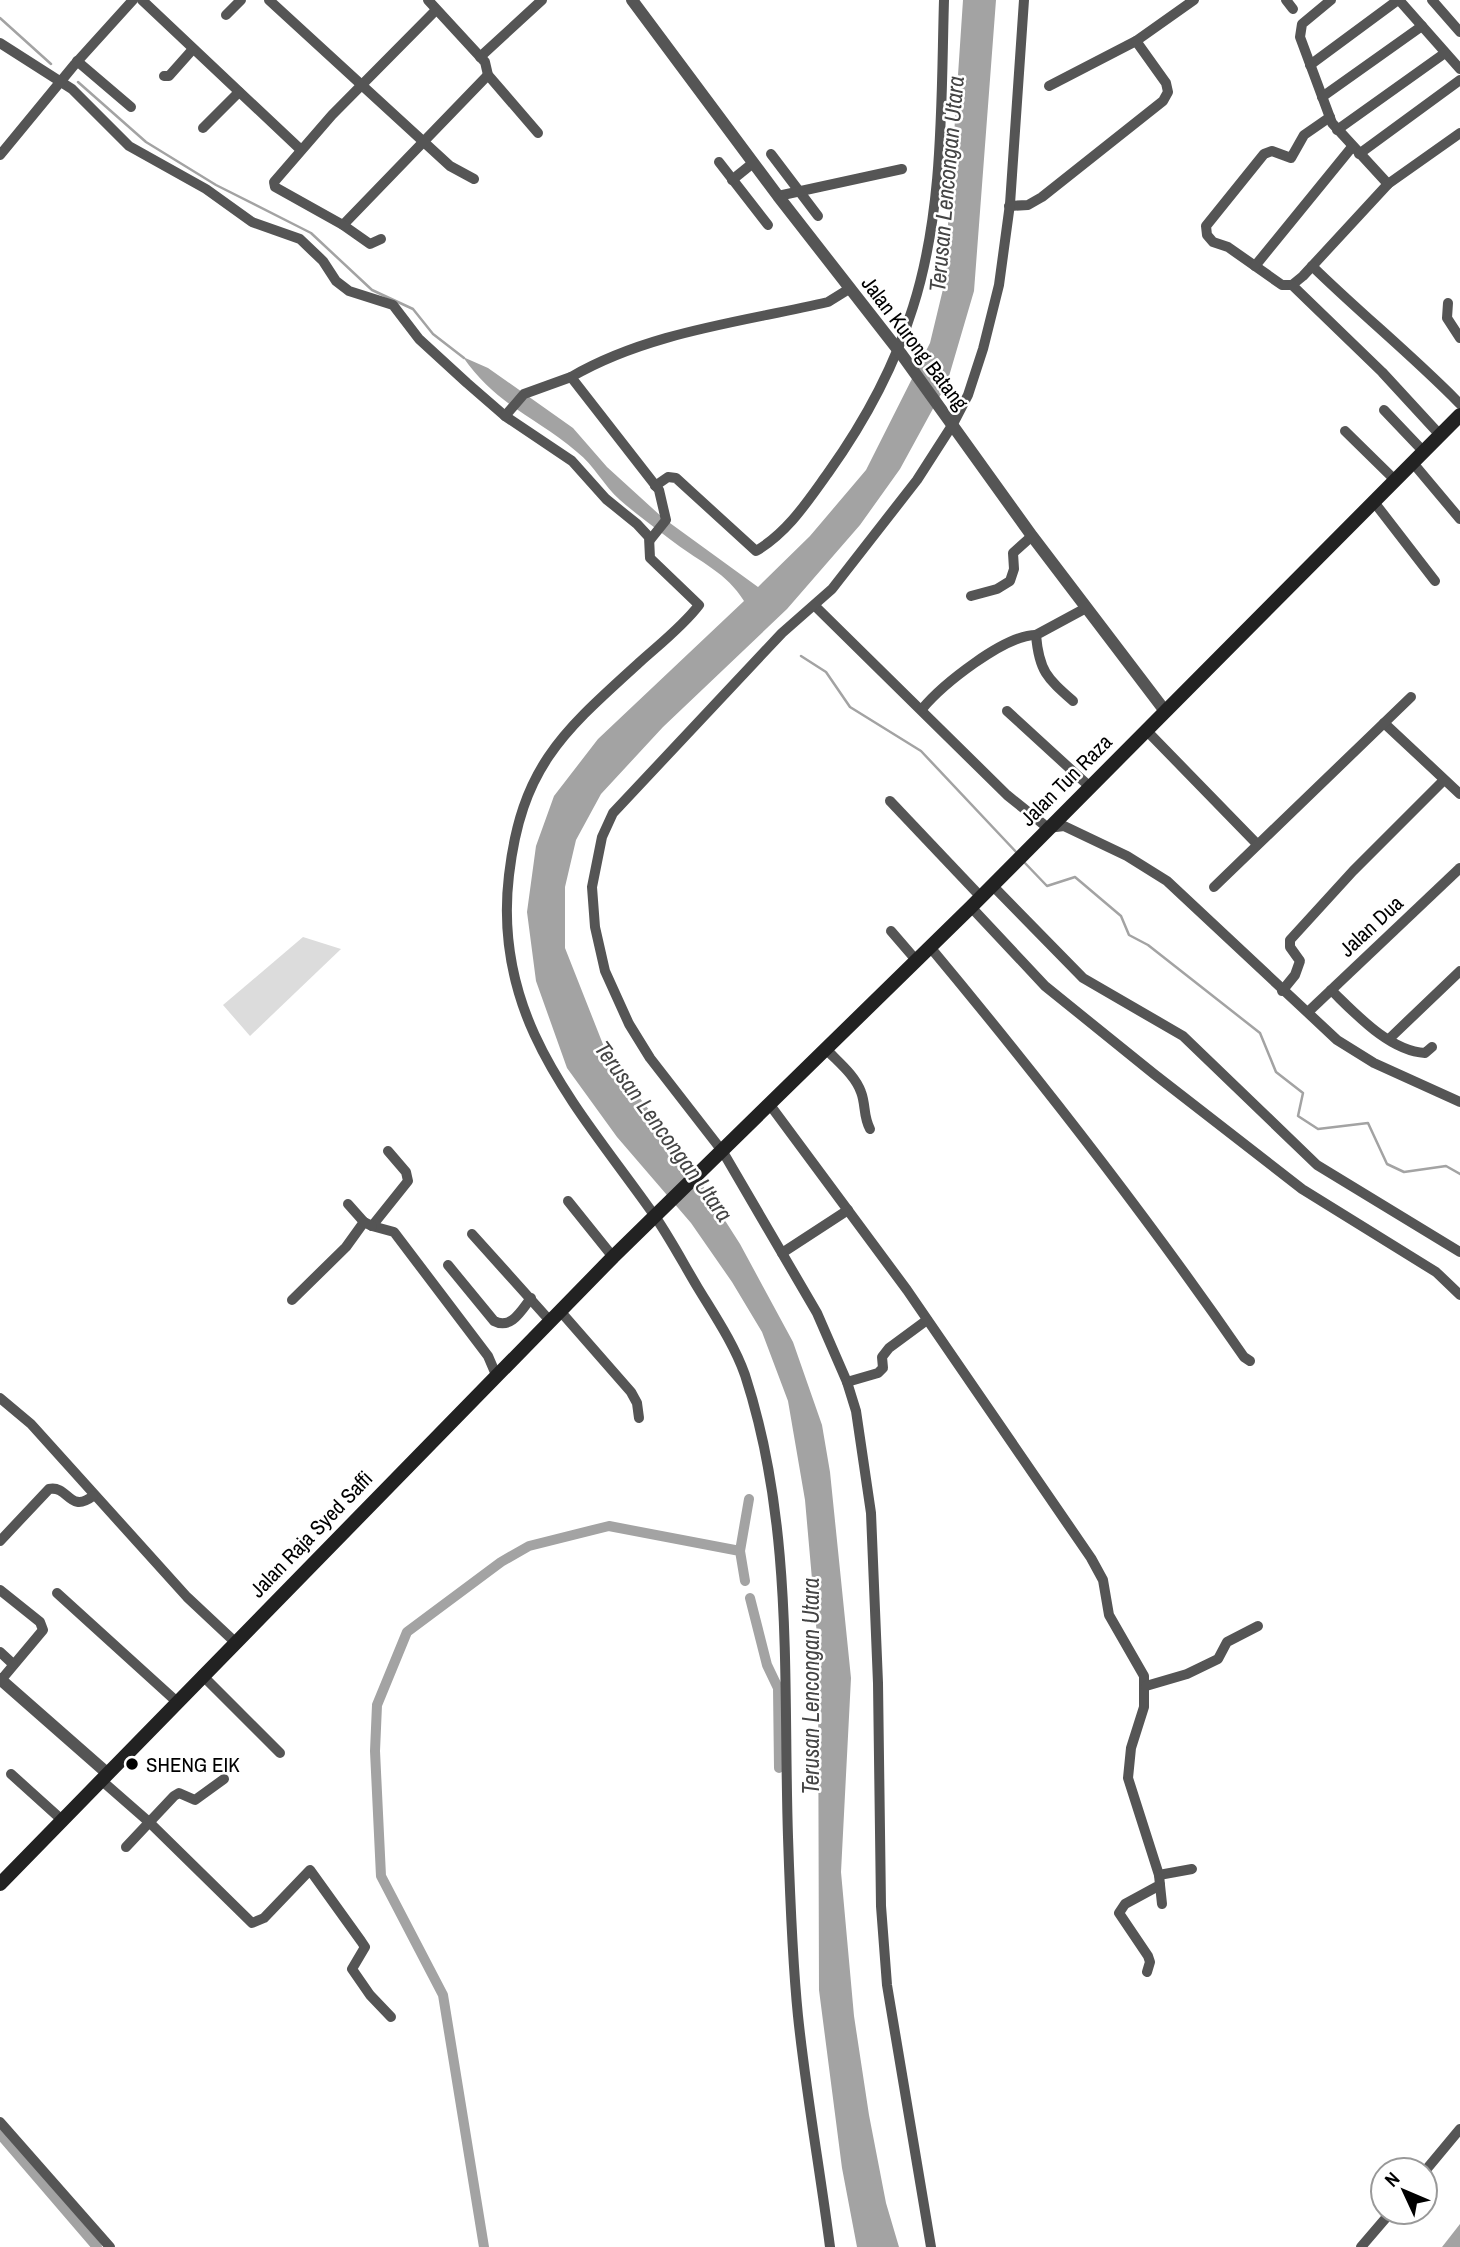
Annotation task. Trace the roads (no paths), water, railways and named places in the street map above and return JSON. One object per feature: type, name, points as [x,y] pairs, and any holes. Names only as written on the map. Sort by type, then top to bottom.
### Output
[{"type":"main road","name":"Jalan Tun Raza","points":[[657,1215],[930,947],[1460,415]]},
{"type":"main road","name":"Jalan Raja Syed Saffi","points":[[0,1884],[176,1701],[657,1215]]},
{"type":"street","points":[[0,155],[77,61],[133,0]]},
{"type":"street","points":[[142,0],[300,149]]},
{"type":"street","points":[[226,15],[241,0]]},
{"type":"street","points":[[269,0],[450,166],[474,179]]},
{"type":"street","points":[[428,0],[485,62],[488,75],[538,133]]},
{"type":"street","points":[[480,57],[542,0]]},
{"type":"street","name":"Jalan Kurong Batang","points":[[632,0],[778,196],[939,404],[1032,536],[1165,711]]},
{"type":"street","points":[[655,486],[668,477],[676,478],[752,550],[759,550],[794,520],[850,442],[900,352],[913,307],[934,196],[944,0]]},
{"type":"street","points":[[931,2247],[887,1985],[881,1906],[878,1683],[871,1513],[856,1411],[847,1381],[817,1313],[723,1152],[650,1058],[622,1011],[605,971],[597,940],[593,905],[595,868],[607,823],[622,802],[782,633],[816,607],[917,480],[968,395],[999,285],[1009,206],[1024,0]]},
{"type":"street","points":[[1049,86],[1136,41],[1194,0]]},
{"type":"street","points":[[1286,0],[1293,9]]},
{"type":"street","points":[[1331,0],[1300,27],[1311,65],[1337,130],[1388,184]]},
{"type":"street","points":[[1311,65],[1399,0],[1460,69]]},
{"type":"street","points":[[1432,0],[1459,29]]},
{"type":"street","points":[[381,239],[370,244],[343,225],[275,187],[276,176],[436,10]]},
{"type":"street","points":[[1322,97],[1422,26]]},
{"type":"street","points":[[1009,206],[1028,205],[1042,197],[1163,101],[1168,92],[1166,83],[1136,41]]},
{"type":"street","points":[[0,43],[91,106],[129,146],[205,189],[252,222],[300,239],[323,261],[336,281],[349,291],[393,305],[419,339],[508,414],[572,461],[591,485],[630,516],[650,540]]},
{"type":"street","points":[[164,76],[169,76],[193,49]]},
{"type":"street","points":[[1337,130],[1445,53]]},
{"type":"street","points":[[77,61],[131,107]]},
{"type":"street","points":[[343,225],[488,75]]},
{"type":"street","points":[[1255,266],[1356,151],[1460,80]]},
{"type":"street","points":[[204,128],[239,92]]},
{"type":"street","points":[[1330,117],[1304,135],[1291,158],[1272,151],[1264,154],[1208,222],[1205,230],[1210,239],[1282,285],[1292,285],[1382,372],[1440,435]]},
{"type":"street","points":[[1292,285],[1388,184],[1460,133]]},
{"type":"street","points":[[771,154],[818,216]]},
{"type":"street","points":[[719,162],[768,225]]},
{"type":"street","points":[[732,180],[753,163]]},
{"type":"street","points":[[778,196],[902,169]]},
{"type":"street","points":[[1312,265],[1391,341],[1410,353],[1460,404]]},
{"type":"street","points":[[508,414],[524,394],[571,377],[622,351],[654,341],[828,302],[849,289]]},
{"type":"street","points":[[1448,303],[1447,318],[1460,338]]},
{"type":"street","points":[[571,377],[662,498],[666,520],[650,540],[650,558],[676,580],[698,607],[580,717],[540,766],[519,825],[509,876],[508,918],[515,979],[543,1057],[573,1105],[657,1215],[727,1335],[743,1369],[761,1435],[777,1514],[784,1605],[788,1838],[796,1997],[830,2247]]},
{"type":"street","points":[[1384,410],[1423,451]]},
{"type":"street","points":[[1345,431],[1396,481]]},
{"type":"street","points":[[1413,463],[1460,519]]},
{"type":"street","points":[[1374,502],[1435,581]]},
{"type":"street","points":[[971,596],[997,589],[1010,581],[1014,569],[1013,553],[1032,536]]},
{"type":"street","points":[[816,607],[1007,795],[1048,828],[1064,826],[1127,856],[1167,881],[1282,991],[1352,1050],[1460,1102]]},
{"type":"street","points":[[922,709],[941,687],[958,678],[994,649],[1025,635],[1036,635],[1086,608]]},
{"type":"street","points":[[1036,635],[1039,663],[1045,676],[1073,701]]},
{"type":"street","points":[[1214,887],[1411,697]]},
{"type":"street","points":[[1007,711],[1090,787]]},
{"type":"street","points":[[1384,723],[1460,794]]},
{"type":"street","points":[[1146,730],[1257,844]]},
{"type":"street","points":[[1282,991],[1295,975],[1300,961],[1290,947],[1290,940],[1353,871],[1444,779]]},
{"type":"street","points":[[890,801],[1045,986],[1313,1196],[1436,1272],[1460,1295]]},
{"type":"street","name":"Jalan Dua","points":[[1308,1012],[1460,868]]},
{"type":"street","points":[[992,885],[1075,971],[1105,993],[1163,1022],[1183,1036],[1317,1165],[1460,1252]]},
{"type":"street","points":[[891,931],[916,960]]},
{"type":"street","points":[[930,947],[1028,1065],[1182,1267],[1244,1357],[1250,1361]]},
{"type":"street","points":[[1389,1039],[1460,971]]},
{"type":"street","points":[[1331,990],[1389,1039],[1418,1053],[1425,1053],[1432,1047]]},
{"type":"street","points":[[826,1049],[851,1075],[861,1091],[865,1119],[870,1129]]},
{"type":"street","points":[[770,1105],[927,1320],[1091,1558],[1103,1580],[1109,1615],[1140,1667],[1146,1686],[1142,1714],[1130,1748],[1128,1778],[1159,1880],[1162,1904]]},
{"type":"street","points":[[292,1300],[408,1181],[406,1172],[388,1151]]},
{"type":"street","points":[[568,1201],[613,1257]]},
{"type":"street","points":[[348,1204],[368,1224],[394,1232],[488,1356],[497,1377]]},
{"type":"street","points":[[782,1253],[848,1210]]},
{"type":"street","points":[[472,1234],[531,1298],[556,1317],[620,1377],[637,1403],[639,1418]]},
{"type":"street","points":[[448,1265],[494,1321],[501,1325],[508,1324],[531,1298]]},
{"type":"street","points":[[847,1381],[878,1373],[883,1368],[882,1357],[889,1348],[927,1320]]},
{"type":"street","points":[[0,1398],[31,1424],[93,1496],[187,1597],[235,1642]]},
{"type":"street","points":[[0,1541],[49,1489],[59,1489],[77,1502],[85,1502],[93,1496]]},
{"type":"street","points":[[0,1590],[43,1626],[36,1643],[0,1679],[252,1923],[264,1918],[310,1870],[362,1941],[365,1947],[352,1969],[370,1995],[391,2017]]},
{"type":"street","points":[[57,1593],[176,1701]]},
{"type":"street","points":[[1146,1686],[1188,1674],[1219,1658],[1227,1642],[1258,1626]]},
{"type":"street","points":[[0,1653],[13,1664]]},
{"type":"street","points":[[202,1675],[280,1753]]},
{"type":"street","points":[[11,1774],[62,1820]]},
{"type":"street","points":[[126,1847],[179,1793],[195,1800],[224,1779]]},
{"type":"street","points":[[1147,1972],[1148,1956],[1119,1913],[1125,1904],[1159,1880],[1192,1868]]},
{"type":"street","points":[[0,2122],[110,2247]]},
{"type":"street","points":[[1438,2156],[1460,2129]]},
{"type":"street","points":[[1361,2247],[1379,2226]]},
{"type":"water","name":"Terusan Lencongan Utara","points":[[963,0],[996,0],[974,291],[947,383],[900,469],[860,525],[787,609],[663,727],[601,794],[576,840],[565,887],[565,948],[608,1057],[680,1150],[740,1244],[793,1342],[822,1425],[830,1472],[851,1678],[841,1872],[854,2016],[886,2203],[899,2247],[857,2247],[842,2168],[819,1990],[818,1647],[805,1500],[788,1401],[762,1332],[732,1282],[691,1223],[617,1137],[567,1068],[536,981],[527,912],[536,846],[554,796],[598,739],[744,601],[721,575],[620,500],[577,452],[489,387],[463,357],[488,368],[573,428],[607,467],[663,518],[758,587],[810,536],[866,470],[930,343],[944,285]]},
{"type":"water","points":[[482,2218],[488,2247],[481,2247],[475,2220]]},
{"type":"water","points":[[1460,2224],[1460,2247],[1442,2247]]},
{"type":"waterway","points":[[0,18],[51,64]]},
{"type":"waterway","points":[[78,82],[146,142],[216,185],[311,233],[372,290],[413,309],[433,334],[464,358]]},
{"type":"waterway","points":[[801,656],[826,672],[850,707],[921,751],[1018,854]]},
{"type":"waterway","points":[[1024,862],[1047,886],[1075,877],[1121,916],[1129,935],[1148,945],[1260,1033],[1276,1072],[1303,1093],[1298,1116],[1318,1129],[1368,1123],[1387,1164],[1404,1172],[1446,1166],[1460,1174]]},
{"type":"waterway","points":[[740,1551],[749,1499]]},
{"type":"waterway","points":[[484,2247],[443,1995],[381,1876],[375,1751],[377,1705],[407,1632],[501,1562],[529,1546],[609,1526],[740,1551],[745,1581]]},
{"type":"waterway","points":[[750,1598],[767,1665],[778,1688],[779,1768]]},
{"type":"waterway","points":[[0,2134],[97,2247]]},
{"type":"place","name":"SHENG EIK","points":[[132,1764]]}]
